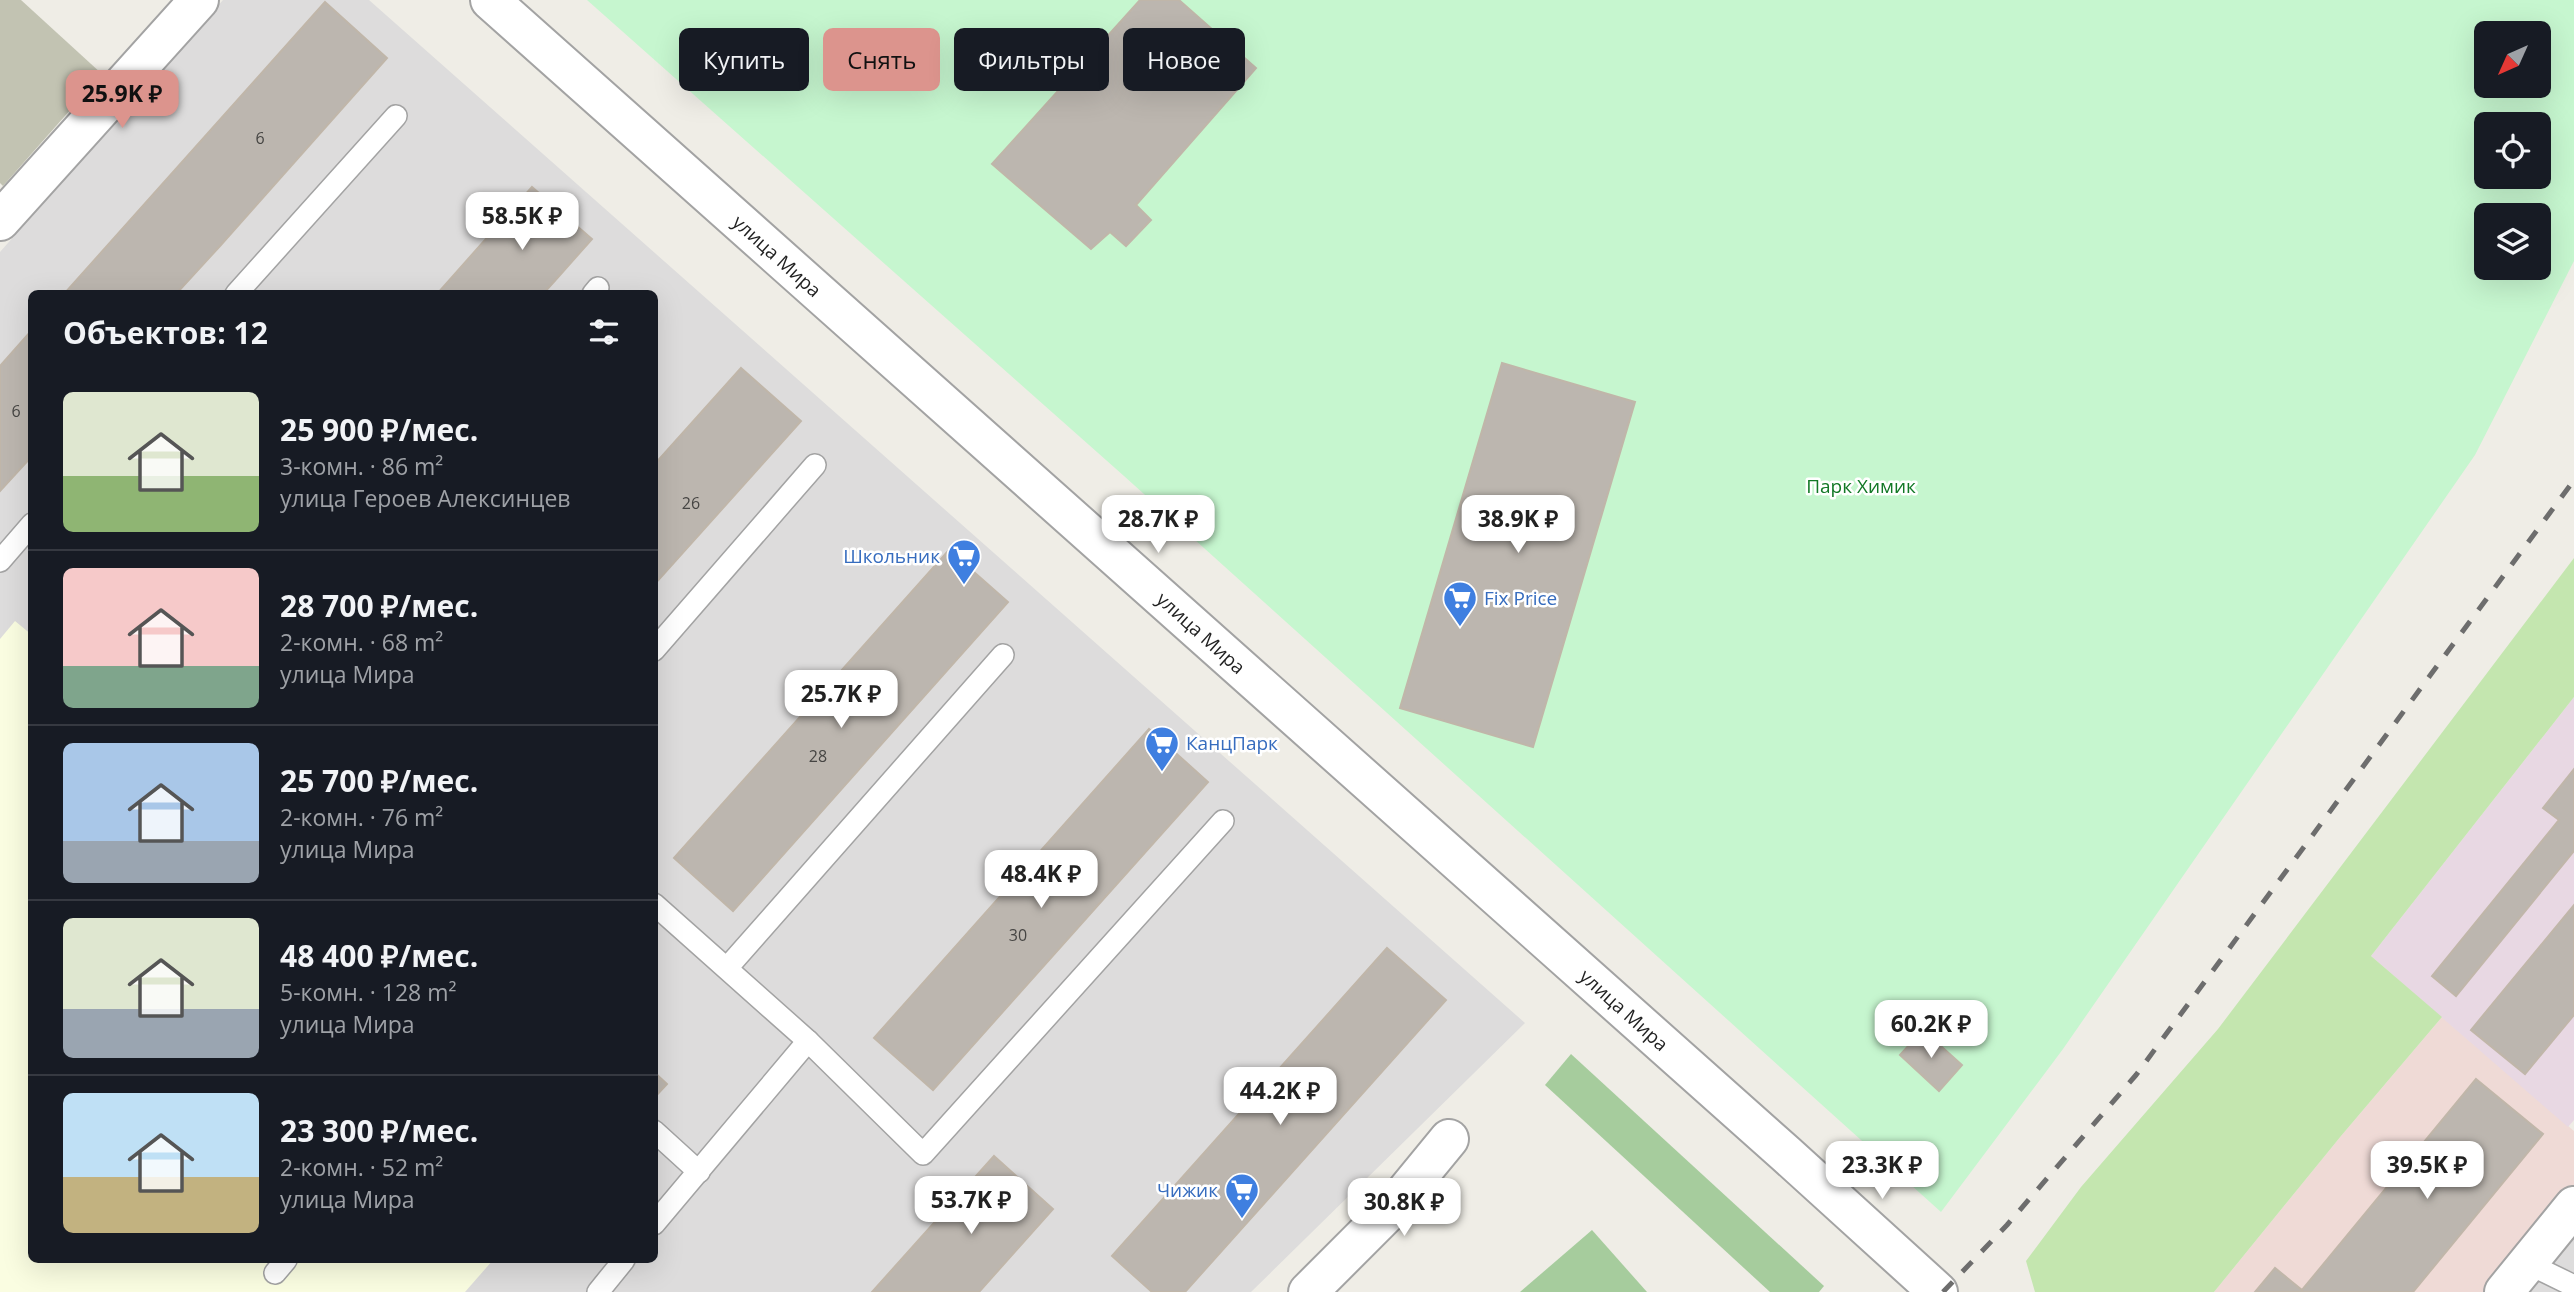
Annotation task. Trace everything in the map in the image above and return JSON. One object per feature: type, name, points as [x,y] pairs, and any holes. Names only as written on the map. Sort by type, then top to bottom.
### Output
[{"type":"street","points":[[0,220],[200,0]]},
{"type":"street","name":"улица Мира","points":[[490,0],[1938,1292]]},
{"type":"street","points":[[1308,1292],[1394,1206],[1449,1139]]},
{"type":"street","points":[[2516,1278],[2574,1206]]},
{"type":"lane","points":[[240,290],[396,116]]},
{"type":"lane","points":[[658,645],[815,465]]},
{"type":"lane","points":[[0,561],[28,529]]},
{"type":"lane","points":[[727,968],[1003,655]]},
{"type":"lane","points":[[658,908],[808,1041],[923,1154],[1223,821]]},
{"type":"lane","points":[[658,1219],[808,1041]]},
{"type":"lane","points":[[658,1135],[699,1171]]},
{"type":"lane","points":[[598,1292],[622,1263]]},
{"type":"lane","points":[[2516,1278],[2574,1286]]},
{"type":"shaded area","points":[[0,0],[21,0],[102,74],[3,186],[0,183]]},
{"type":"shaded area","points":[[223,0],[369,0],[1525,1023],[1251,1292],[0,1292],[0,252]]},
{"type":"shaded area","points":[[15,621],[28,632],[28,1263],[490,1263],[465,1292],[0,1292],[0,639]]},
{"type":"shaded area","points":[[2574,697],[2574,1120],[2568,1127],[2371,956]]},
{"type":"shaded area","points":[[2442,1017],[2574,1131],[2574,1194],[2494,1292],[2214,1292],[2341,1136]]},
{"type":"shaded area","points":[[2574,1194],[2574,1292],[2494,1292]]},
{"type":"green space","name":"Парк Химик","points":[[587,0],[2574,0],[2574,261],[2475,455],[2063,1049],[1941,1212],[1124,476],[690,91],[809,91],[809,28],[679,28],[679,82]]},
{"type":"green space","points":[[2574,558],[2574,697],[2371,956],[2442,1017],[2214,1292],[2035,1292],[2026,1261],[2081,1187],[2218,1029]]},
{"type":"green space","points":[[1571,1054],[1824,1286],[1819,1292],[1770,1292],[1545,1085]]},
{"type":"green space","points":[[1592,1230],[1647,1292],[1520,1292]]},
{"type":"building","points":[[1140,0],[1179,0],[1211,28],[1123,28],[1123,91],[1236,91],[1136,205],[1151,220],[1126,246],[1110,232],[1091,249],[992,164],[1058,91],[1109,91],[1109,34]]},
{"type":"building","points":[[325,2],[387,58],[180,290],[68,290]]},
{"type":"building","points":[[1245,58],[1256,68],[1245,81]]},
{"type":"building","points":[[532,187],[592,239],[547,290],[441,290]]},
{"type":"building","points":[[28,334],[28,460],[0,491],[0,366]]},
{"type":"building","points":[[1502,363],[1635,402],[1533,747],[1400,708]]},
{"type":"building","points":[[741,368],[801,421],[658,581],[658,461]]},
{"type":"building","points":[[949,550],[1008,602],[733,911],[674,858]]},
{"type":"building","points":[[1149,729],[1208,782],[933,1090],[874,1038]]},
{"type":"building","points":[[2574,769],[2574,851],[2456,996],[2432,976],[2559,820],[2543,808]]},
{"type":"building","points":[[2574,905],[2574,1015],[2525,1074],[2471,1030]]},
{"type":"building","points":[[1387,948],[1446,1000],[1185,1292],[1152,1292],[1112,1256]]},
{"type":"building","points":[[1923,1030],[1962,1065],[1939,1091],[1900,1055]]},
{"type":"building","points":[[658,1076],[667,1084],[658,1094]]},
{"type":"building","points":[[2476,1079],[2543,1134],[2413,1292],[2255,1292],[2275,1268],[2302,1290]]},
{"type":"building","points":[[994,1156],[1053,1209],[979,1292],[872,1292]]},
{"type":"railway","points":[[1943,1292],[2007,1225],[2136,1075],[2574,480]]},
{"type":"place","name":"Школьник","points":[[964,586]]},
{"type":"place","name":"Fix Price","points":[[1460,628]]},
{"type":"place","name":"КанцПарк","points":[[1162,773]]},
{"type":"place","name":"Чижик","points":[[1242,1220]]}]
